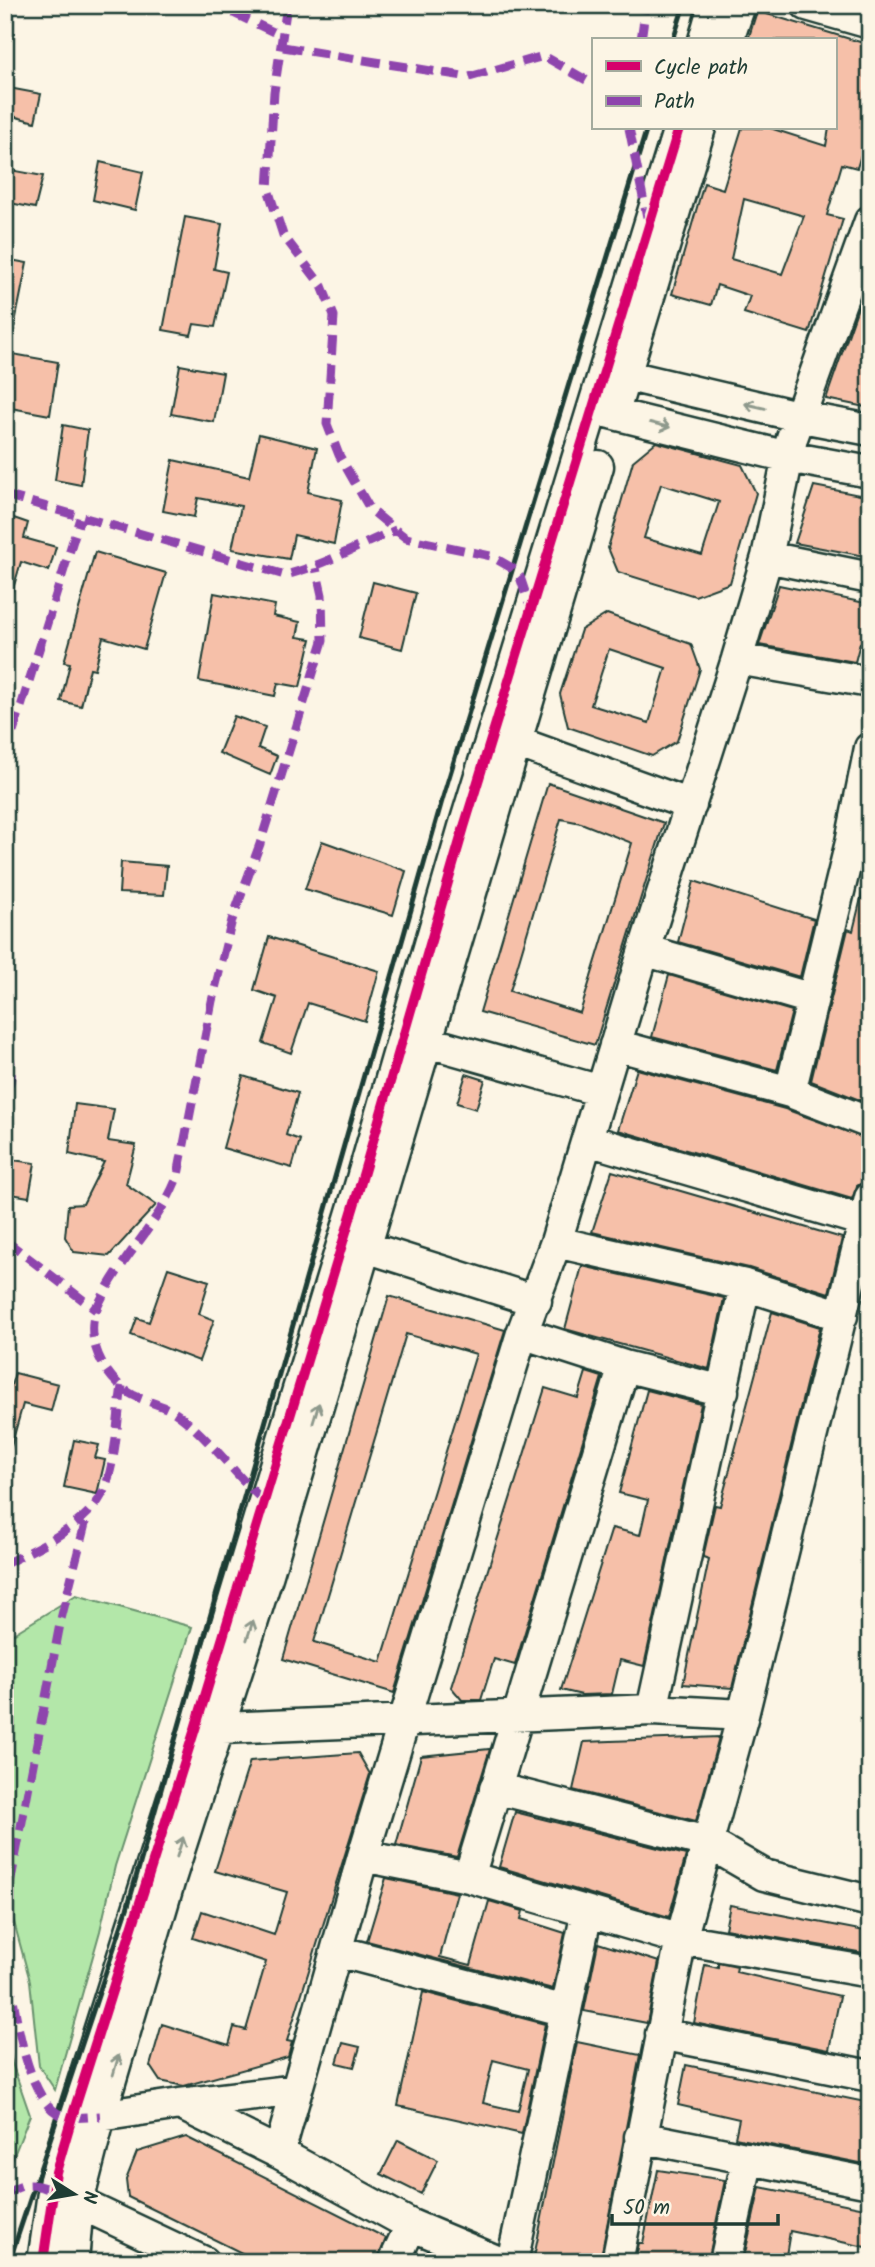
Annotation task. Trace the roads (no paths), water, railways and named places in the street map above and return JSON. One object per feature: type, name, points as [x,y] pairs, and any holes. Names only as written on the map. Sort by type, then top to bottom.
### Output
[{"type":"street","points":[[705,38],[714,5]]},
{"type":"street","points":[[729,38],[740,5]]},
{"type":"street","points":[[807,5],[870,23]]},
{"type":"street","points":[[615,373],[677,130]]},
{"type":"street","points":[[79,2253],[65,2196],[72,2117],[207,1729],[603,411],[699,130]]},
{"type":"street","points":[[279,2153],[363,1856],[522,1334],[556,1242],[643,950],[737,659],[767,557],[788,457],[868,231]]},
{"type":"street","points":[[615,373],[802,417],[870,430]]},
{"type":"street","points":[[603,411],[788,457],[870,472]]},
{"type":"street","points":[[767,557],[870,578]]},
{"type":"street","points":[[737,659],[870,682]]},
{"type":"street","points":[[504,738],[691,805]]},
{"type":"street","points":[[790,1092],[851,842],[870,748]]},
{"type":"street","points":[[643,950],[812,999]]},
{"type":"street","points":[[414,1039],[601,1091]]},
{"type":"street","points":[[615,1045],[790,1092],[870,1123]]},
{"type":"street","points":[[587,1140],[867,1210],[743,1715],[681,1939],[639,2137],[617,2262]]},
{"type":"street","points":[[556,1242],[745,1285],[842,1316]]},
{"type":"street","points":[[354,1244],[536,1300]]},
{"type":"street","points":[[652,1710],[745,1285]]},
{"type":"street","points":[[522,1334],[624,1366],[723,1391]]},
{"type":"street","points":[[469,1877],[624,1366]]},
{"type":"street","points":[[207,1729],[405,1719],[517,1718],[652,1710],[743,1715]]},
{"type":"street","points":[[43,2262],[65,2196],[100,2116],[170,1879],[207,1729]]},
{"type":"street","points":[[495,1788],[707,1842],[765,1875],[870,1901]]},
{"type":"street","points":[[363,1856],[469,1877],[681,1939],[752,1949],[870,1972]]},
{"type":"street","points":[[512,2262],[587,1912]]},
{"type":"street","points":[[337,1951],[566,2011]]},
{"type":"street","points":[[661,2035],[870,2076]]},
{"type":"street","points":[[100,2116],[297,2090]]},
{"type":"street","points":[[180,2104],[279,2153],[411,2225],[499,2262]]},
{"type":"street","points":[[639,2137],[870,2183]]},
{"type":"street","points":[[725,2262],[748,2158]]},
{"type":"street","points":[[65,2196],[203,2261]]},
{"type":"street","points":[[394,2262],[411,2225]]},
{"type":"railway","points":[[674,38],[684,5]]},
{"type":"railway","points":[[9,2262],[127,1909],[443,797],[646,130]]}]
